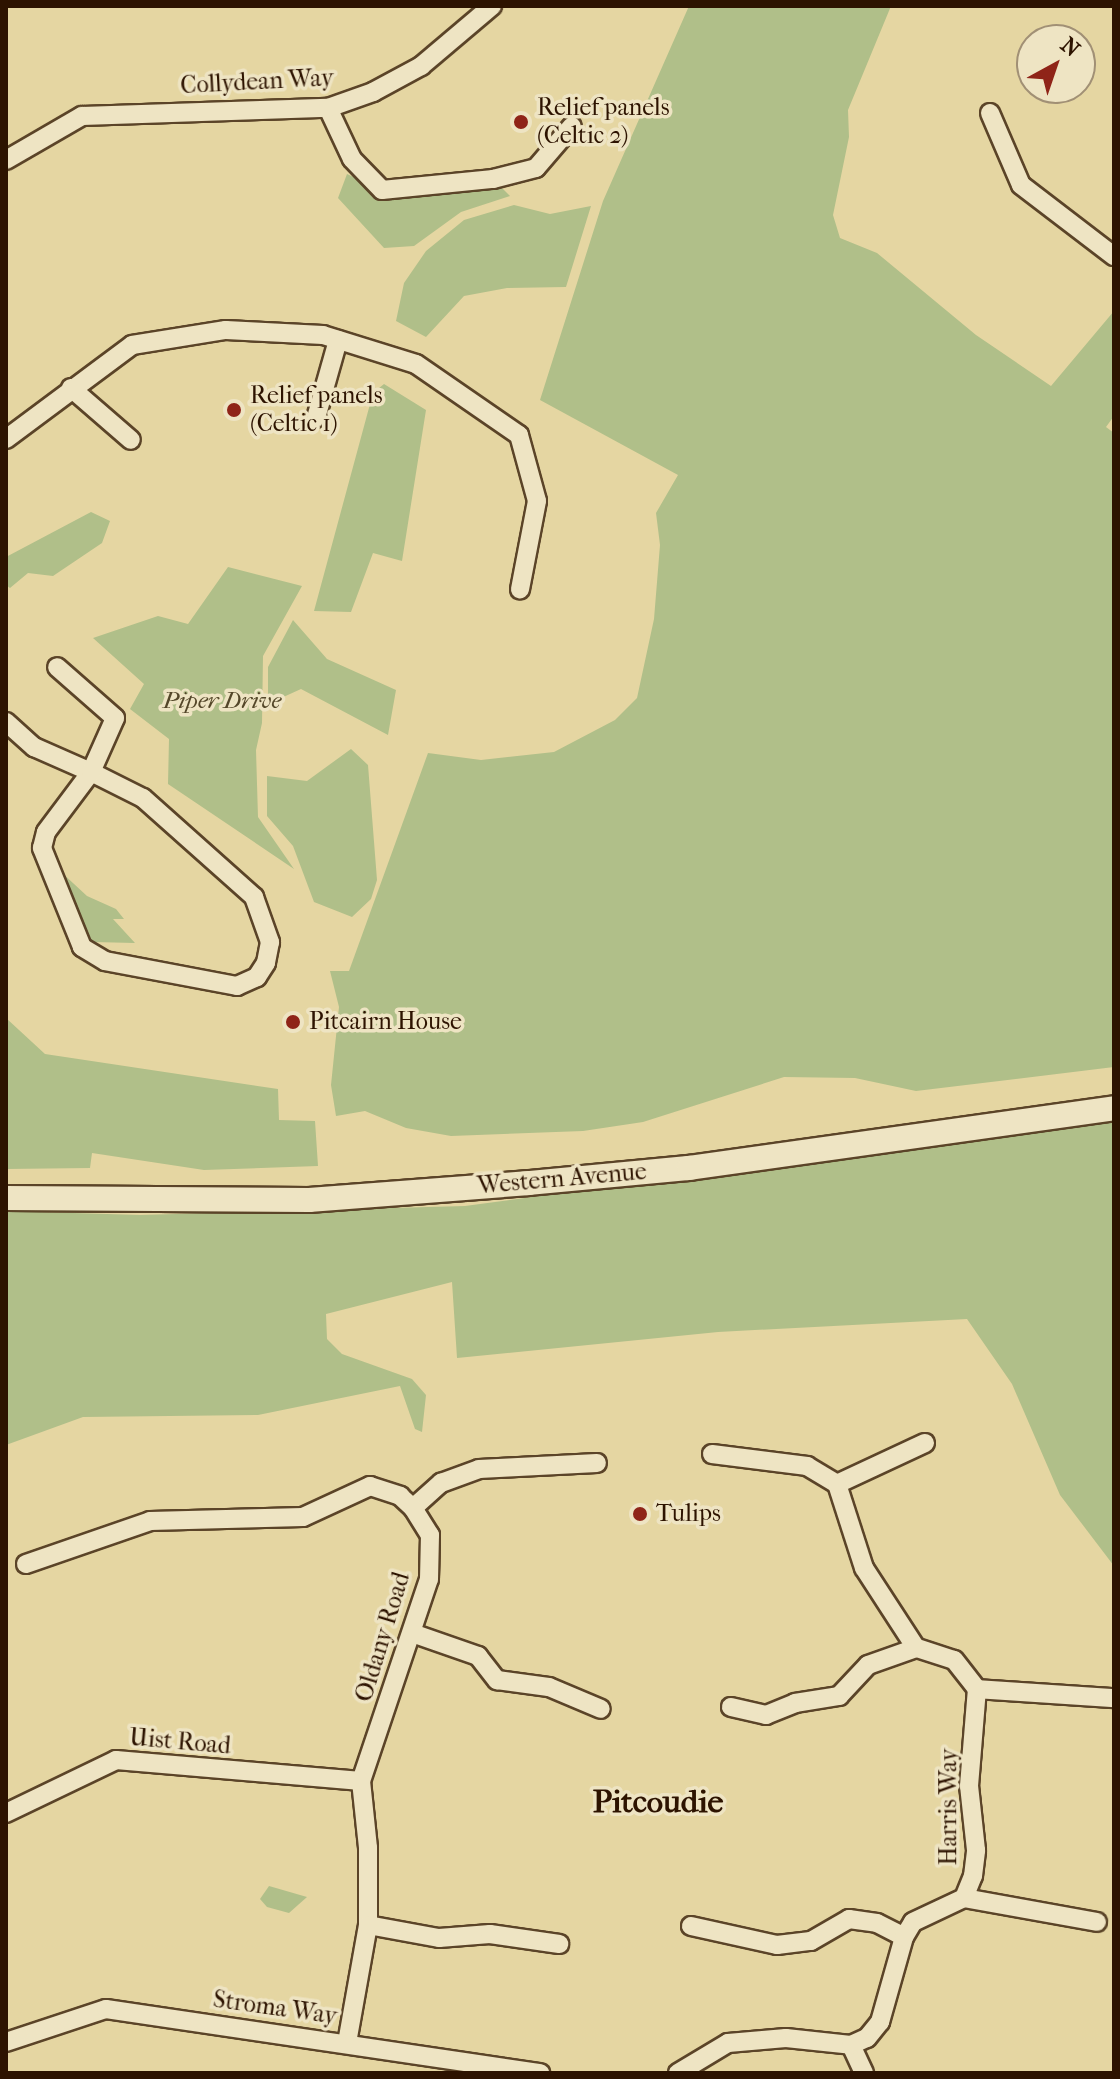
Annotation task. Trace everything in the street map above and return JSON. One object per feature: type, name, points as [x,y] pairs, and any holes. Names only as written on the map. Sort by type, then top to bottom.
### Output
[{"type":"main road","name":"Western Avenue","points":[[6,1198],[309,1200],[529,1183],[689,1168],[1114,1108]]},
{"type":"street","name":"Collydean Way","points":[[6,160],[82,116],[328,108],[373,92],[421,66],[492,6]]},
{"type":"street","points":[[328,108],[352,159],[382,190],[493,179],[536,168],[572,126]]},
{"type":"street","points":[[990,113],[1021,185],[1114,256]]},
{"type":"street","points":[[6,439],[132,345],[226,330],[338,340],[416,364],[519,435],[537,501],[520,589]]},
{"type":"street","points":[[316,418],[338,340]]},
{"type":"street","points":[[71,388],[131,440]]},
{"type":"street","points":[[6,722],[34,747],[91,772],[143,798],[254,897],[270,942],[266,963],[257,977],[237,986],[105,961],[82,947],[42,848],[46,832],[91,772],[115,718],[57,667]]},
{"type":"street","points":[[837,1484],[925,1443]]},
{"type":"street","points":[[712,1454],[807,1466],[837,1484],[864,1568],[916,1648]]},
{"type":"street","points":[[26,1564],[150,1521],[303,1517],[370,1486],[400,1496],[413,1508],[441,1483],[479,1469],[597,1463]]},
{"type":"street","name":"Oldany Road","points":[[347,2043],[368,1925],[368,1848],[361,1781],[429,1579],[430,1535],[413,1508]]},
{"type":"street","points":[[412,1633],[478,1656],[497,1680],[549,1687],[601,1709]]},
{"type":"street","points":[[731,1707],[766,1715],[795,1703],[839,1696],[868,1665],[916,1648],[954,1660],[977,1689],[1114,1698]]},
{"type":"street","name":"Harris Way","points":[[904,1937],[913,1922],[964,1898],[976,1850],[969,1786],[977,1689]]},
{"type":"street","name":"Uist Road","points":[[6,1813],[116,1760],[361,1781]]},
{"type":"street","points":[[964,1898],[1097,1922]]},
{"type":"street","points":[[678,2073],[728,2043],[755,2039],[851,2045],[867,2038],[880,2022],[904,1937],[877,1923],[849,1919],[811,1941],[777,1945],[691,1926]]},
{"type":"street","points":[[368,1925],[439,1938],[490,1934],[559,1944]]},
{"type":"street","name":"Stroma Way","points":[[6,2042],[106,2009],[540,2073]]},
{"type":"street","points":[[851,2045],[864,2073]]},
{"type":"green space","points":[[689,6],[891,6],[848,110],[849,137],[833,215],[840,238],[877,253],[976,335],[1051,386],[1114,311],[1114,416],[1106,427],[1114,433],[1114,1067],[916,1091],[855,1078],[784,1077],[643,1122],[583,1131],[451,1136],[406,1128],[365,1111],[336,1116],[331,1085],[339,1007],[330,971],[349,971],[428,753],[481,760],[554,752],[615,720],[637,698],[654,619],[660,545],[656,513],[678,475],[540,400],[603,201]]},
{"type":"green space","points":[[347,174],[382,190],[493,179],[510,196],[461,212],[414,246],[384,248],[338,198]]},
{"type":"green space","points":[[514,205],[550,214],[591,206],[566,287],[507,288],[464,296],[426,337],[396,321],[404,283],[426,251],[464,220]]},
{"type":"green space","points":[[384,384],[426,410],[402,561],[373,553],[351,612],[314,611],[373,393]]},
{"type":"green space","points":[[91,512],[110,521],[102,543],[53,576],[28,573],[10,588],[6,585],[6,557]]},
{"type":"green space","name":"Piper Drive","points":[[228,567],[302,586],[263,656],[262,723],[256,750],[258,817],[294,869],[168,784],[169,739],[130,709],[144,684],[93,638],[158,616],[188,624]]},
{"type":"green space","points":[[293,620],[327,659],[396,690],[388,735],[301,689],[268,704],[268,667]]},
{"type":"green space","points":[[351,749],[368,765],[377,880],[371,899],[352,917],[314,902],[293,846],[267,816],[267,776],[307,781]]},
{"type":"green space","points":[[60,871],[87,896],[116,909],[124,919],[113,919],[135,943],[93,942],[83,932]]},
{"type":"green space","points":[[6,1018],[45,1054],[278,1089],[279,1120],[315,1121],[318,1166],[204,1170],[92,1153],[90,1168],[6,1169]]},
{"type":"green space","points":[[1114,1119],[1114,1566],[1060,1495],[1012,1384],[967,1319],[718,1332],[457,1358],[452,1282],[326,1314],[327,1339],[342,1354],[412,1379],[426,1395],[422,1432],[415,1429],[400,1386],[258,1415],[83,1417],[6,1445],[6,1211],[140,1215],[465,1206]]},
{"type":"green space","points":[[269,1886],[307,1897],[289,1913],[267,1907],[260,1899]]},
{"type":"place","name":"Relief panels (Celtic 2)","points":[[521,122]]},
{"type":"place","name":"Relief panels (Celtic 1)","points":[[234,410]]},
{"type":"place","name":"Pitcairn House","points":[[293,1022]]},
{"type":"place","name":"Tulips","points":[[640,1514]]},
{"type":"district","name":"Pitcoudie","points":[[658,1802]]}]
